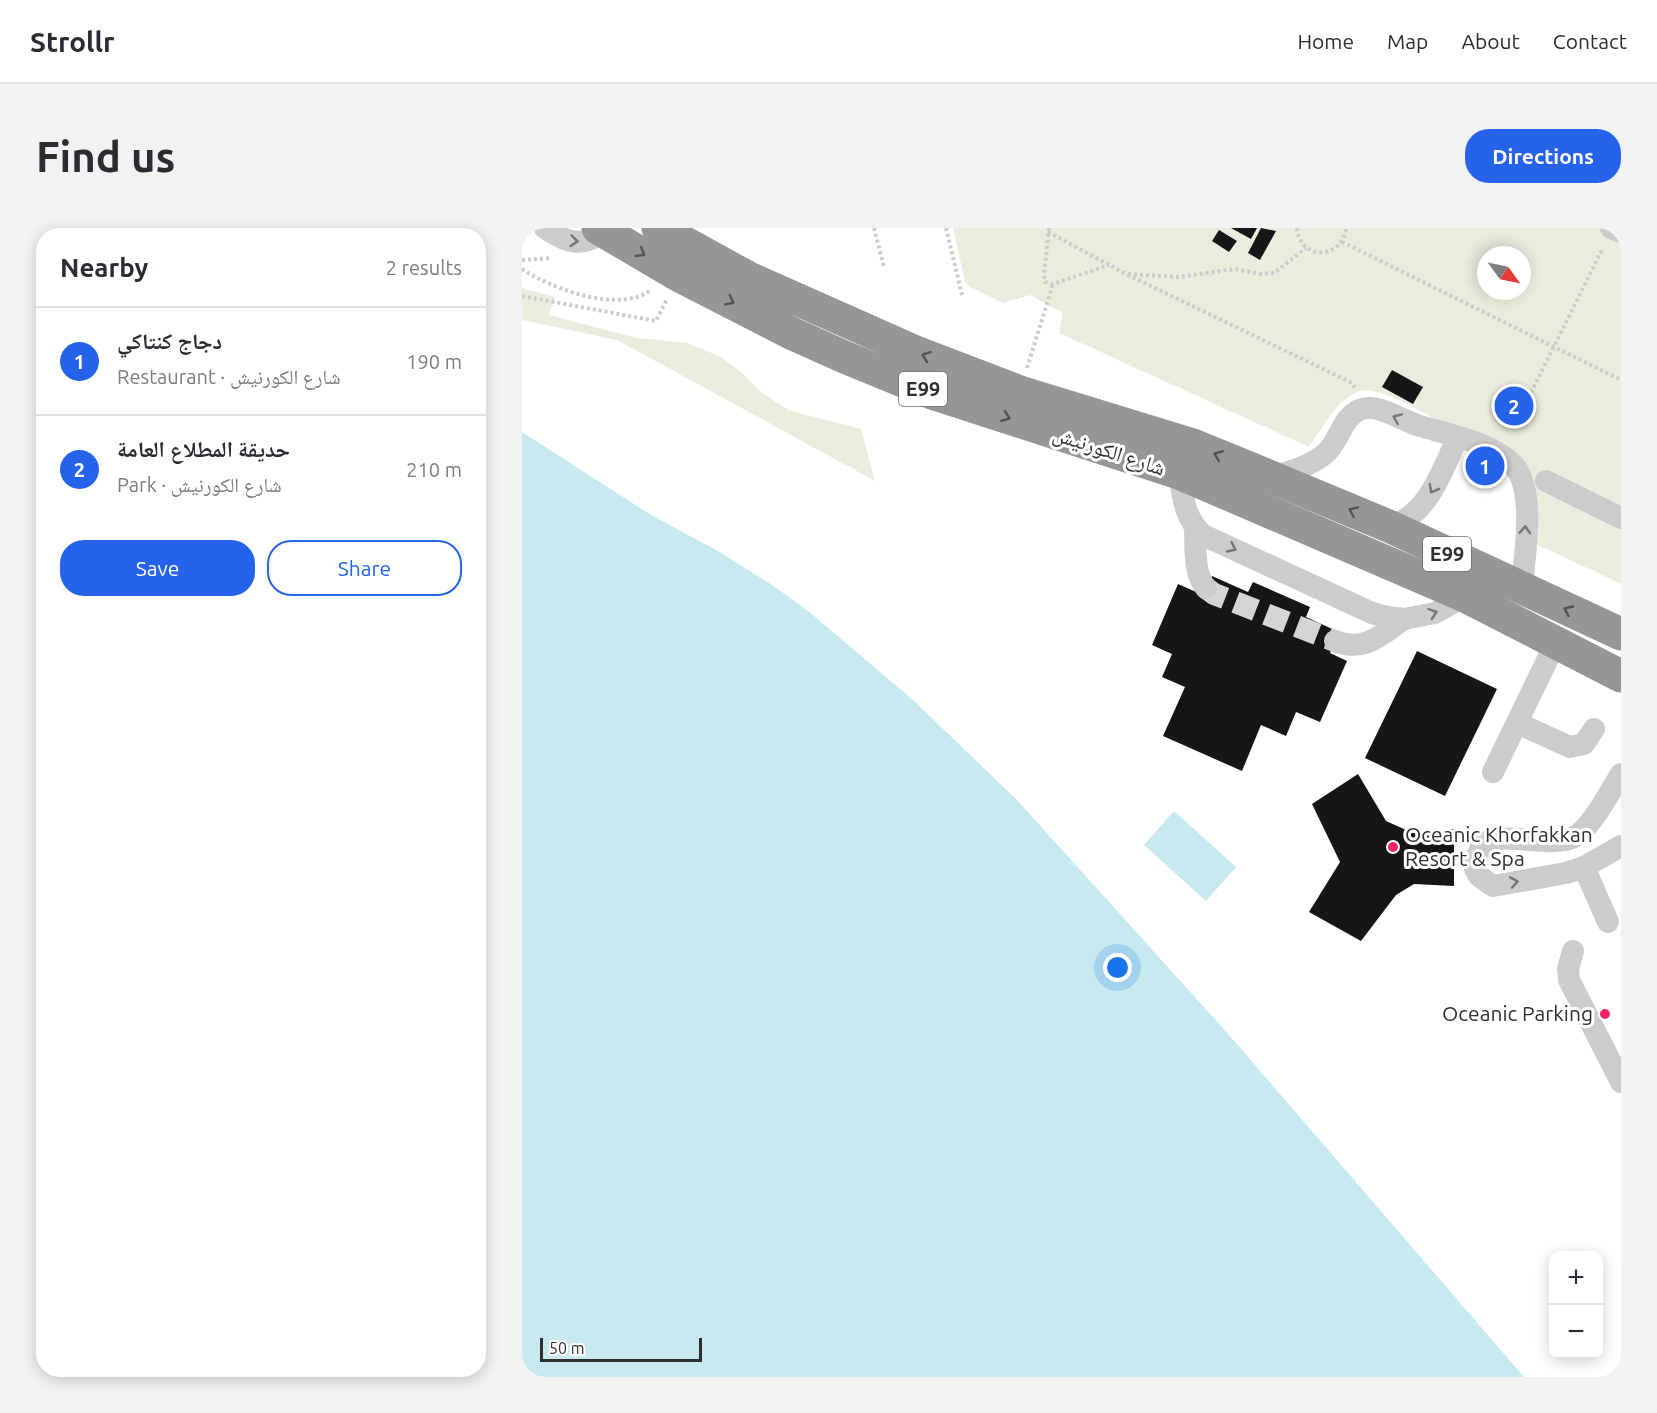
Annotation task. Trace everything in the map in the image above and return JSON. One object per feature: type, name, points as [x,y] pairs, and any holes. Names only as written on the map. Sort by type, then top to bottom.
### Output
[{"type":"highway","name":"شارع الكورنيش","points":[[658,228],[749,278],[918,353],[1020,392],[1193,445],[1391,527],[1621,634]]},
{"type":"highway","name":"شارع الكورنيش","points":[[600,230],[678,275],[792,334],[932,393],[1179,474],[1465,596],[1621,676]]},
{"type":"highway","points":[[967,403],[972,389],[978,386],[1005,393],[1020,392]]},
{"type":"lane","points":[[545,228],[560,238],[574,243],[595,239],[600,230]]},
{"type":"lane","points":[[1612,228],[1621,232]]},
{"type":"lane","points":[[1272,477],[1314,461],[1328,452],[1350,416],[1366,408],[1374,408],[1416,425],[1458,437],[1501,456],[1515,467],[1526,494],[1522,589]]},
{"type":"lane","points":[[1391,527],[1407,520],[1426,501],[1458,437]]},
{"type":"lane","points":[[1179,474],[1185,510],[1195,528],[1203,535],[1372,613],[1404,619],[1435,613],[1465,596]]},
{"type":"lane","points":[[1546,481],[1621,518]]},
{"type":"lane","points":[[1195,528],[1198,568],[1206,588]]},
{"type":"lane","points":[[1335,641],[1345,645],[1366,644],[1404,619]]},
{"type":"lane","points":[[1493,771],[1555,644]]},
{"type":"lane","points":[[1517,723],[1570,747],[1584,744],[1594,729]]},
{"type":"lane","points":[[1621,774],[1582,832],[1561,843],[1496,838],[1486,841],[1479,849],[1475,869],[1479,876],[1493,886],[1584,867],[1621,846]]},
{"type":"lane","points":[[1584,867],[1608,922]]},
{"type":"lane","points":[[1573,951],[1568,969],[1569,980],[1621,1082]]},
{"type":"path","points":[[874,228],[884,267]]},
{"type":"path","points":[[946,228],[962,295]]},
{"type":"path","points":[[1297,228],[1298,236],[1306,248],[1313,252],[1330,252],[1342,242],[1346,228]]},
{"type":"path","points":[[1515,425],[1612,228]]},
{"type":"path","points":[[1109,265],[1053,284],[1045,282],[1049,230],[1126,274],[1352,383],[1366,408]]},
{"type":"path","points":[[1342,242],[1621,380]]},
{"type":"path","points":[[1126,274],[1194,276],[1235,269],[1274,273],[1306,248]]},
{"type":"path","points":[[522,260],[553,258]]},
{"type":"path","points":[[522,269],[556,287],[589,297],[613,299],[637,296],[650,291],[653,285]]},
{"type":"path","points":[[1020,392],[1053,284]]},
{"type":"path","points":[[522,296],[656,321],[667,298]]},
{"type":"green space","points":[[953,228],[1621,228],[1621,584],[1536,544],[1532,487],[1446,426],[1394,398],[1373,391],[1357,392],[1349,396],[1330,416],[1309,447],[1059,333],[1063,313],[1030,295],[1003,303],[970,287],[965,282]]},
{"type":"green space","points":[[522,288],[555,297],[549,315],[637,338],[687,343],[719,356],[741,372],[761,392],[788,410],[861,429],[875,481],[617,340],[522,320]]},
{"type":"water","points":[[522,432],[651,515],[718,551],[772,585],[807,610],[912,699],[1017,800],[1230,1036],[1524,1377],[522,1377]]},
{"type":"water","points":[[1174,811],[1236,867],[1206,901],[1144,845]]},
{"type":"building","points":[[1231,228],[1257,228],[1251,239]]},
{"type":"building","points":[[1261,228],[1276,231],[1260,260],[1248,253]]},
{"type":"building","points":[[1219,230],[1237,241],[1229,252],[1212,241]]},
{"type":"building","points":[[1392,370],[1423,387],[1413,404],[1382,387]]},
{"type":"building","points":[[1212,576],[1248,592],[1253,582],[1310,607],[1306,617],[1339,632],[1330,653],[1347,661],[1320,722],[1296,712],[1286,736],[1261,725],[1242,771],[1163,736],[1185,687],[1162,677],[1172,654],[1152,645],[1178,584],[1203,595]]},
{"type":"building","points":[[1417,651],[1497,689],[1445,796],[1365,758]]},
{"type":"building","name":"Oceanic Khorfakkan Resort & Spa","points":[[1358,774],[1386,821],[1413,833],[1454,829],[1454,886],[1414,884],[1396,895],[1361,941],[1309,912],[1340,862],[1312,804]]},
{"type":"tunnel","points":[[1206,588],[1214,594],[1335,641]]},
{"type":"place","name":"حديقة المطلاع العامة","points":[[1514,406]]},
{"type":"place","name":"دجاج كنتاكي","points":[[1485,466]]},
{"type":"place","name":"Oceanic Khorfakkan Resort & Spa","points":[[1393,847]]},
{"type":"place","name":"Oceanic Parking","points":[[1605,1014]]}]
